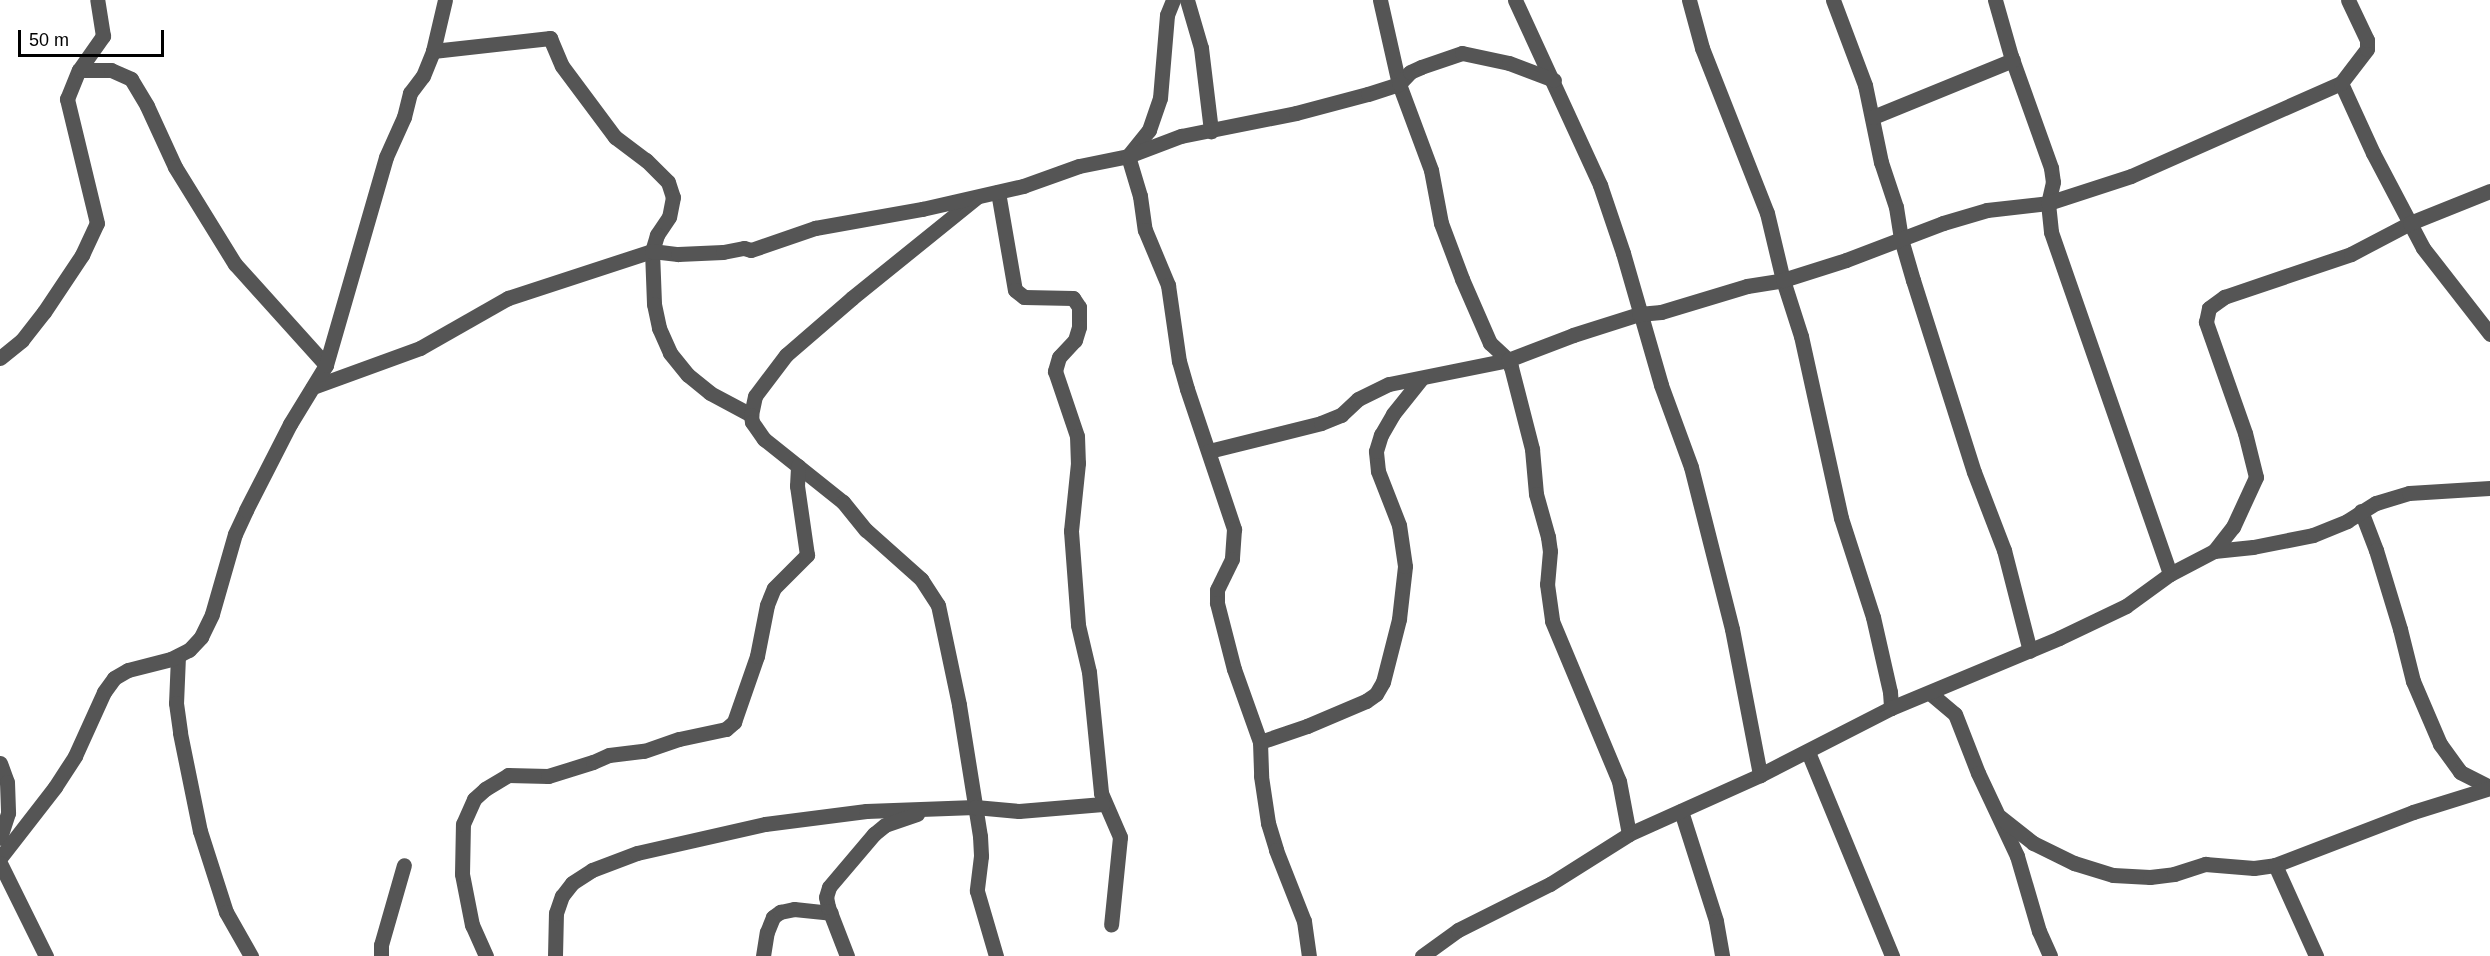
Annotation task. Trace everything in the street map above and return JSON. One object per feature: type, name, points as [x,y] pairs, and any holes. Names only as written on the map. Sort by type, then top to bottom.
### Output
[{"type":"street","points":[[0,358],[22,339],[44,312],[82,255],[97,223],[67,99],[79,70],[103,36],[97,0]]},
{"type":"street","points":[[0,858],[55,787],[75,756],[104,692],[114,678],[128,670],[178,656],[189,650],[201,637],[212,614],[235,534],[246,510],[290,424],[326,365],[386,157],[404,117],[410,93],[423,76],[433,51],[445,0]]},
{"type":"street","points":[[1128,156],[1149,130],[1160,98],[1167,15],[1173,0]]},
{"type":"street","points":[[1188,0],[1201,48],[1211,131]]},
{"type":"street","points":[[1380,0],[1399,84],[1431,170],[1441,223],[1490,343],[1508,360],[1532,449],[1536,494],[1548,537],[1550,551],[1547,584],[1552,621],[1619,781],[1629,834]]},
{"type":"street","points":[[1515,0],[1554,80],[1600,185],[1623,253],[1639,314],[1691,467],[1732,628],[1761,776]]},
{"type":"street","points":[[1689,0],[1702,48],[1767,213],[1783,280],[1801,336],[1840,518],[1873,617],[1890,692],[1891,708]]},
{"type":"street","points":[[1833,0],[1856,59],[1873,117],[1881,162],[1896,207],[1901,239],[1974,472],[2004,550],[2030,651]]},
{"type":"street","points":[[1995,0],[2013,60],[2051,168],[2053,183],[2048,203],[2051,232],[2170,574]]},
{"type":"street","points":[[1209,451],[1321,423],[1341,415],[1370,391],[1389,384],[1508,360],[1573,334],[1639,314],[1661,312],[1747,286],[1783,280],[1846,260],[1943,222],[1987,210],[2048,203],[2169,161],[2341,83],[2367,48],[2367,40],[2348,0]]},
{"type":"street","points":[[433,51],[550,38],[562,66],[615,137],[646,160],[668,182],[673,197],[669,217],[657,235],[652,251],[654,304],[659,328],[670,353],[688,375],[710,393],[750,415]]},
{"type":"street","points":[[312,387],[420,348],[508,298],[652,251],[678,254],[723,252],[744,248],[751,250],[815,228],[1023,186],[1079,166],[1128,156],[1181,136],[1350,99],[1399,84],[1410,72],[1462,53],[1509,63],[1554,80]]},
{"type":"street","points":[[1873,117],[2013,60]]},
{"type":"street","points":[[79,70],[111,70],[131,79],[147,106],[175,167],[235,264],[326,365]]},
{"type":"street","points":[[2341,83],[2373,153],[2423,248],[2490,334]]},
{"type":"street","points":[[1128,156],[1140,196],[1145,230],[1168,285],[1179,361],[1234,529],[1233,560],[1216,590],[1217,603],[1234,669],[1260,742],[1261,776],[1269,824],[1276,850],[1304,921],[1309,956]]},
{"type":"street","points":[[1422,956],[1458,930],[1550,884],[1629,834],[1761,776],[1891,708],[1931,694],[2126,606],[2170,574],[2214,550],[2233,527],[2256,477],[2245,433],[2206,322],[2210,308],[2224,297],[2351,254],[2410,223],[2490,191]]},
{"type":"street","points":[[998,192],[1016,290],[1024,297],[1073,298],[1079,307],[1079,327],[1075,340],[1059,357],[1055,371],[1077,436],[1078,463],[1071,531],[1078,625],[1089,672],[1103,804],[1120,837],[1111,926]]},
{"type":"street","points":[[980,195],[852,298],[786,355],[755,396],[750,415],[752,423],[764,439],[843,502],[866,530],[909,567],[929,589],[938,605],[959,705],[975,807],[981,856],[977,891],[996,956]]},
{"type":"street","points":[[1260,742],[1307,726],[1366,700],[1376,694],[1383,682],[1399,619],[1405,566],[1399,525],[1378,471],[1376,451],[1381,435],[1394,414],[1421,379]]},
{"type":"street","points":[[486,956],[472,925],[462,874],[463,824],[470,806],[485,789],[508,775],[548,776],[609,755],[644,751],[679,739],[726,729],[734,722],[754,665],[767,605],[774,588],[807,555],[797,486],[798,466]]},
{"type":"street","points":[[2214,550],[2253,547],[2313,535],[2347,521],[2376,503],[2409,494],[2490,488]]},
{"type":"street","points":[[2361,511],[2376,550],[2413,681],[2440,744],[2460,772],[2490,788]]},
{"type":"street","points":[[178,656],[178,713],[197,822],[226,912],[251,956]]},
{"type":"street","points":[[1931,694],[1955,714],[1978,773],[2017,856],[2039,931],[2050,956]]},
{"type":"street","points":[[1808,752],[1892,956]]},
{"type":"street","points":[[0,763],[7,782],[8,813],[0,838],[0,849]]},
{"type":"street","points":[[2000,817],[2023,837],[2048,852],[2113,875],[2162,877],[2205,864],[2254,868],[2275,866],[2414,812],[2490,788]]},
{"type":"street","points":[[555,956],[556,913],[562,896],[572,883],[610,861],[765,824],[866,811],[975,807],[1019,810],[1103,804]]},
{"type":"street","points":[[847,956],[826,897],[829,887],[864,844],[885,825],[940,808]]},
{"type":"street","points":[[1681,811],[1716,921],[1722,956]]},
{"type":"street","points":[[0,863],[46,956]]},
{"type":"street","points":[[381,956],[381,945],[404,865]]},
{"type":"street","points":[[2275,866],[2316,956]]},
{"type":"street","points":[[763,956],[767,932],[773,917],[780,912],[794,909],[831,913]]}]
